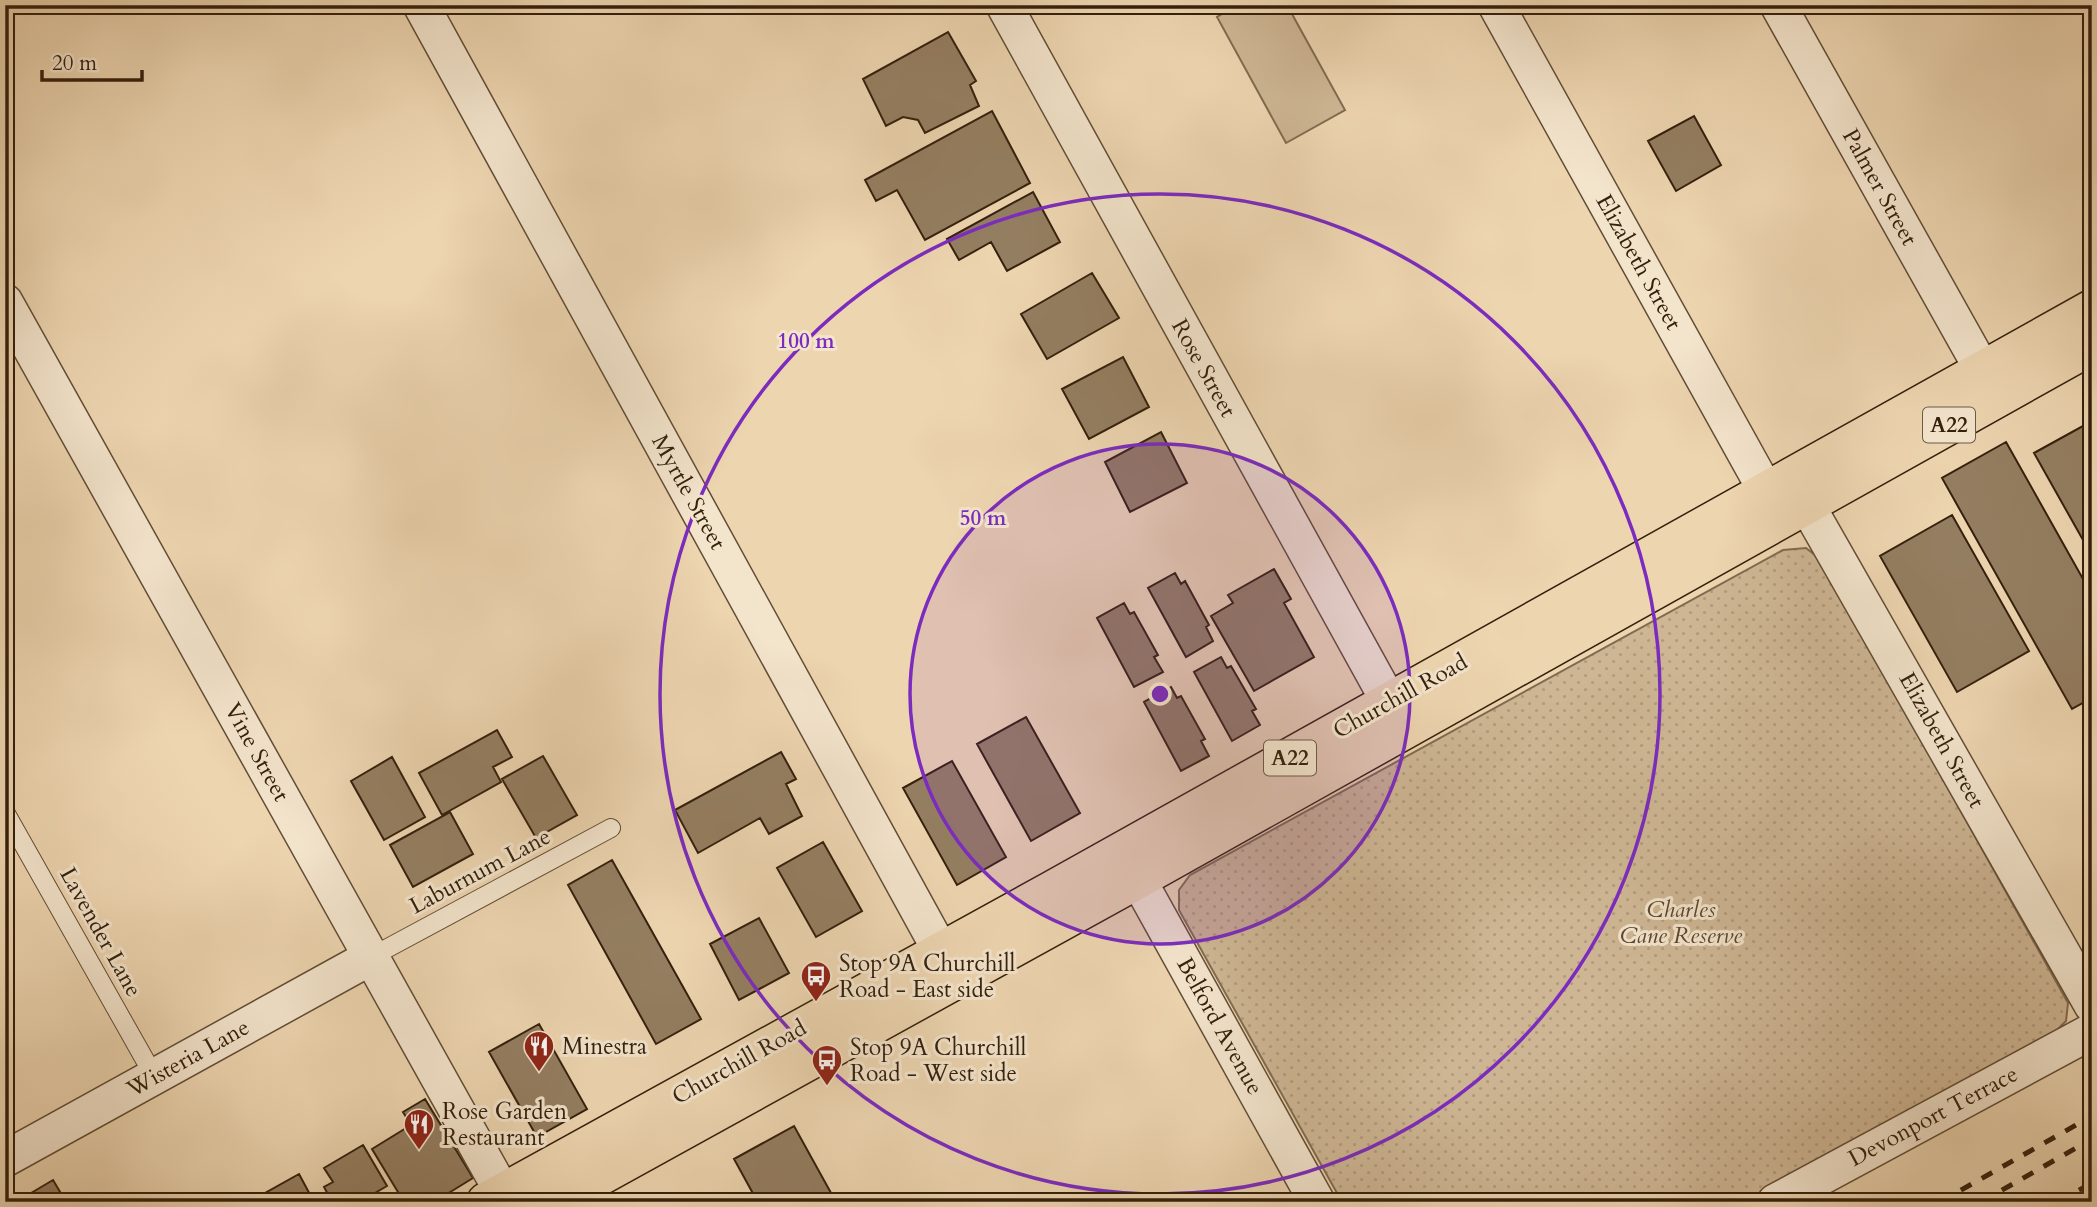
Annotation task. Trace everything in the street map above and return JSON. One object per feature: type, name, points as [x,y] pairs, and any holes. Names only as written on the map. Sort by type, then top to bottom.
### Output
[{"type":"main road","name":"Churchill Road","points":[[1786,497],[1982,369],[2092,309]]},
{"type":"main road","name":"Churchill Road","points":[[553,1202],[949,966],[1786,497],[2092,345]]},
{"type":"main road","name":"Churchill Road","points":[[499,1199],[949,966]]},
{"type":"street","name":"Myrtle Street","points":[[421,5],[949,966]]},
{"type":"street","name":"Rose Street","points":[[1003,5],[1397,716]]},
{"type":"street","name":"Elizabeth Street","points":[[1496,5],[1786,497],[2092,1005]]},
{"type":"street","name":"Palmer Street","points":[[1778,5],[1982,369]]},
{"type":"street","name":"Vine Street","points":[[5,302],[371,957],[499,1199]]},
{"type":"street","name":"Belford Avenue","points":[[1130,865],[1317,1202]]},
{"type":"street","name":"Wisteria Lane","points":[[5,1159],[371,957]]},
{"type":"street","name":"Devonport Terrace","points":[[1775,1202],[2092,1031]]},
{"type":"lane","name":"Lavender Lane","points":[[5,812],[154,1076]]},
{"type":"lane","name":"Laburnum Lane","points":[[371,957],[611,828]]},
{"type":"green space","points":[[1238,5],[1287,5],[1345,110],[1286,143],[1217,17]]},
{"type":"green space","name":"Charles Cane Reserve","points":[[1806,548],[1820,559],[2068,1003],[2066,1021],[2055,1032],[1747,1202],[1342,1202],[1179,910],[1179,890],[1190,875],[1783,550]]},
{"type":"building","points":[[948,32],[976,81],[970,85],[979,106],[925,133],[918,120],[903,117],[886,126],[863,79]]},
{"type":"building","points":[[992,111],[1030,183],[925,240],[897,190],[876,201],[865,180]]},
{"type":"building","points":[[1694,116],[1721,165],[1676,191],[1648,141]]},
{"type":"building","points":[[1033,192],[1060,242],[1007,271],[991,242],[959,260],[947,239]]},
{"type":"building","points":[[1092,273],[1119,318],[1047,359],[1021,314]]},
{"type":"building","points":[[1123,357],[1149,407],[1089,439],[1062,389]]},
{"type":"building","points":[[2092,421],[2092,556],[2034,453]]},
{"type":"building","points":[[1161,432],[1187,483],[1130,512],[1105,462]]},
{"type":"building","points":[[2006,442],[2092,595],[2092,698],[2072,709],[1942,478]]},
{"type":"building","points":[[1952,515],[2029,651],[1957,692],[1880,556]]},
{"type":"building","points":[[1274,569],[1291,599],[1284,603],[1314,657],[1254,691],[1211,616],[1233,603],[1228,595]]},
{"type":"building","points":[[1175,573],[1181,584],[1185,581],[1209,625],[1206,627],[1213,641],[1186,657],[1148,588]]},
{"type":"building","points":[[1124,603],[1130,614],[1134,612],[1158,655],[1154,657],[1163,672],[1134,687],[1097,618]]},
{"type":"building","points":[[1221,657],[1227,668],[1231,666],[1256,709],[1252,711],[1260,725],[1232,741],[1194,672]]},
{"type":"building","points":[[1171,687],[1177,698],[1181,696],[1205,739],[1201,741],[1209,756],[1181,771],[1144,702]]},
{"type":"building","points":[[1026,717],[1080,813],[1031,841],[977,744]]},
{"type":"building","points":[[497,730],[512,757],[493,767],[501,782],[442,815],[419,773]]},
{"type":"building","points":[[781,752],[796,779],[786,784],[802,816],[769,834],[760,818],[698,853],[675,810]]},
{"type":"building","points":[[543,756],[577,815],[536,838],[502,779]]},
{"type":"building","points":[[392,757],[425,817],[384,840],[351,781]]},
{"type":"building","points":[[952,761],[1006,857],[957,885],[903,788]]},
{"type":"building","points":[[450,812],[473,854],[413,887],[390,845]]},
{"type":"building","points":[[823,842],[862,911],[816,937],[777,868]]},
{"type":"building","points":[[612,860],[701,1019],[656,1044],[568,885]]},
{"type":"building","points":[[759,918],[789,973],[739,1000],[710,944]]},
{"type":"building","points":[[539,1024],[587,1109],[537,1137],[489,1052]]},
{"type":"building","points":[[425,1099],[473,1178],[434,1202],[426,1193],[412,1202],[404,1202],[372,1149],[411,1125],[403,1112]]},
{"type":"building","points":[[794,1126],[836,1202],[751,1202],[756,1199],[734,1159]]},
{"type":"building","points":[[363,1145],[387,1186],[370,1196],[373,1202],[332,1202],[324,1187],[333,1182],[324,1168]]},
{"type":"building","points":[[299,1174],[314,1202],[249,1202]]},
{"type":"building","points":[[53,1180],[66,1202],[16,1202]]},
{"type":"railway","points":[[1940,1202],[2092,1116]]},
{"type":"railway","points":[[1981,1202],[2092,1139]]},
{"type":"railway","points":[[2058,1202],[2092,1183]]},
{"type":"place","name":"Stop 9A Churchill Road - East side","points":[[816,1003]]},
{"type":"place","name":"Minestra","points":[[539,1073]]},
{"type":"place","name":"Stop 9A Churchill Road - West side","points":[[827,1087]]},
{"type":"place","name":"Rose Garden Restaurant","points":[[419,1151]]}]
